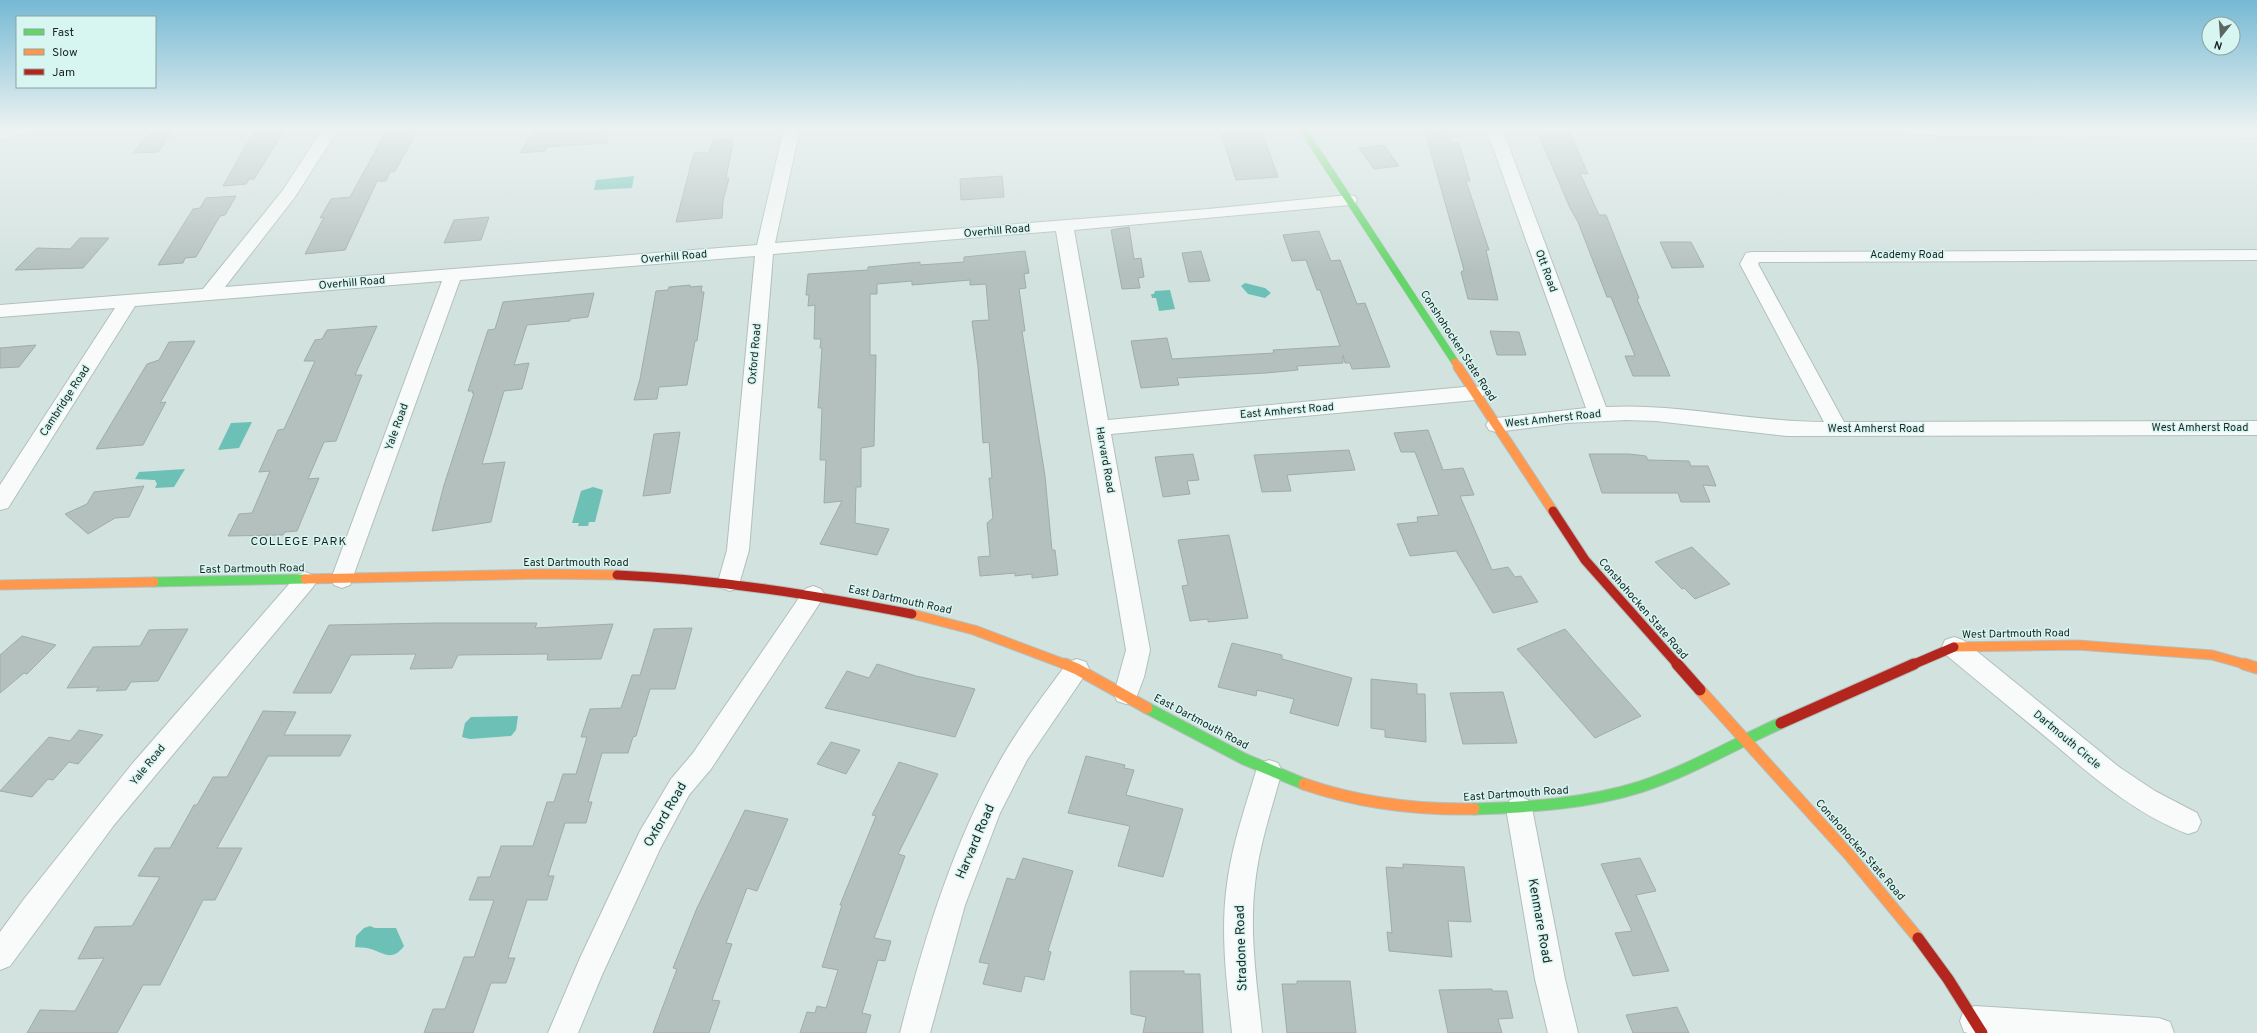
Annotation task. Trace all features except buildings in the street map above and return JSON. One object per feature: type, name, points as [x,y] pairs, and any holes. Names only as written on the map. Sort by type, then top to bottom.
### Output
[{"type":"street","points":[[209,294],[279,210],[302,176]]},
{"type":"street","name":"Oxford Road","points":[[730,582],[738,550],[765,250],[781,176]]},
{"type":"street","name":"Conshohocken State Road","points":[[1333,176],[1559,523],[1614,596],[1745,739],[1909,924],[1947,977],[1978,1027]]},
{"type":"street","name":"Ott Road","points":[[1512,176],[1598,414]]},
{"type":"street","name":"Overhill Road","points":[[0,311],[1252,210],[1349,200]]},
{"type":"street","name":"Harvard Road","points":[[1064,225],[1138,650],[1132,677],[1126,694]]},
{"type":"street","name":"Academy Road","points":[[1838,429],[1753,273],[1749,264],[1752,257],[2257,255]]},
{"type":"street","name":"Yale Road","points":[[342,579],[453,275]]},
{"type":"street","name":"Cambridge Road","points":[[0,502],[129,301]]},
{"type":"street","name":"East Amherst Road","points":[[1099,428],[1474,393]]},
{"type":"street","name":"West Amherst Road","points":[[1496,425],[1598,414],[1656,414],[1773,428],[2257,428]]},
{"type":"street","name":"East Dartmouth Road","points":[[0,585],[305,581],[548,574],[669,576],[730,582],[813,595],[924,616],[1004,640],[1077,669],[1126,694],[1225,750],[1269,771],[1309,786],[1397,805],[1456,810],[1519,808],[1590,800],[1633,790],[1662,779],[1745,739]]},
{"type":"street","name":"Yale Road","points":[[0,956],[35,906],[109,812],[305,581]]},
{"type":"street","name":"Oxford Road","points":[[563,1033],[590,968],[650,840],[680,787],[702,761],[813,595]]},
{"type":"street","name":"West Dartmouth Road","points":[[1745,739],[1954,646],[2086,646],[2212,654],[2257,668]]},
{"type":"street","name":"Dartmouth Circle","points":[[1954,646],[2110,775],[2146,799],[2188,822]]},
{"type":"street","name":"Harvard Road","points":[[915,1033],[946,916],[988,811],[1020,750],[1077,669]]},
{"type":"street","name":"Stradone Road","points":[[1247,1033],[1238,922],[1241,883],[1250,838],[1269,771]]},
{"type":"street","name":"Kenmare Road","points":[[1519,808],[1550,979],[1563,1033]]},
{"type":"street","points":[[1978,1027],[2159,1033]]},
{"type":"water","points":[[634,176],[632,188],[594,190],[596,180]]},
{"type":"water","points":[[1245,283],[1265,288],[1271,293],[1265,298],[1248,294],[1241,286]]},
{"type":"water","points":[[1170,290],[1175,309],[1159,311],[1156,298],[1152,298],[1151,294],[1154,294],[1155,291]]},
{"type":"water","points":[[252,422],[239,448],[218,450],[231,423]]},
{"type":"water","points":[[185,469],[174,487],[155,488],[157,484],[155,480],[135,479],[139,472]]},
{"type":"water","points":[[593,487],[603,490],[595,522],[589,522],[588,526],[578,526],[579,523],[572,523],[581,491]]},
{"type":"water","points":[[518,716],[516,730],[511,736],[470,739],[462,737],[465,723],[471,717]]},
{"type":"water","points":[[370,926],[375,928],[396,928],[404,946],[396,954],[392,955],[384,954],[369,948],[355,947],[356,936],[364,928]]},
{"type":"traffic: fast","points":[[1334,176],[1455,362]]},
{"type":"traffic: fast","points":[[154,582],[305,579]]},
{"type":"traffic: fast","points":[[1147,708],[1244,759],[1304,784]]},
{"type":"traffic: fast","points":[[1474,809],[1546,805],[1593,799],[1617,794],[1662,779],[1781,723]]},
{"type":"traffic: slow","points":[[1455,362],[1553,511]]},
{"type":"traffic: slow","points":[[305,579],[541,574],[617,575]]},
{"type":"traffic: slow","points":[[0,585],[154,582]]},
{"type":"traffic: slow","points":[[912,614],[974,630],[1077,669],[1147,708]]},
{"type":"traffic: slow","points":[[1954,647],[2078,645],[2212,655],[2257,668]]},
{"type":"traffic: slow","points":[[1700,690],[1851,857],[1918,938]]},
{"type":"traffic: slow","points":[[1304,784],[1323,791],[1366,801],[1432,809],[1474,809]]},
{"type":"traffic: jam","points":[[1553,511],[1585,560],[1700,690]]},
{"type":"traffic: jam","points":[[617,575],[654,576],[728,583],[839,600],[912,614]]},
{"type":"traffic: jam","points":[[1781,723],[1954,647]]},
{"type":"traffic: jam","points":[[1918,938],[1948,979],[1982,1033]]},
{"type":"district","name":"COLLEGE PARK","points":[[299,542]]}]
